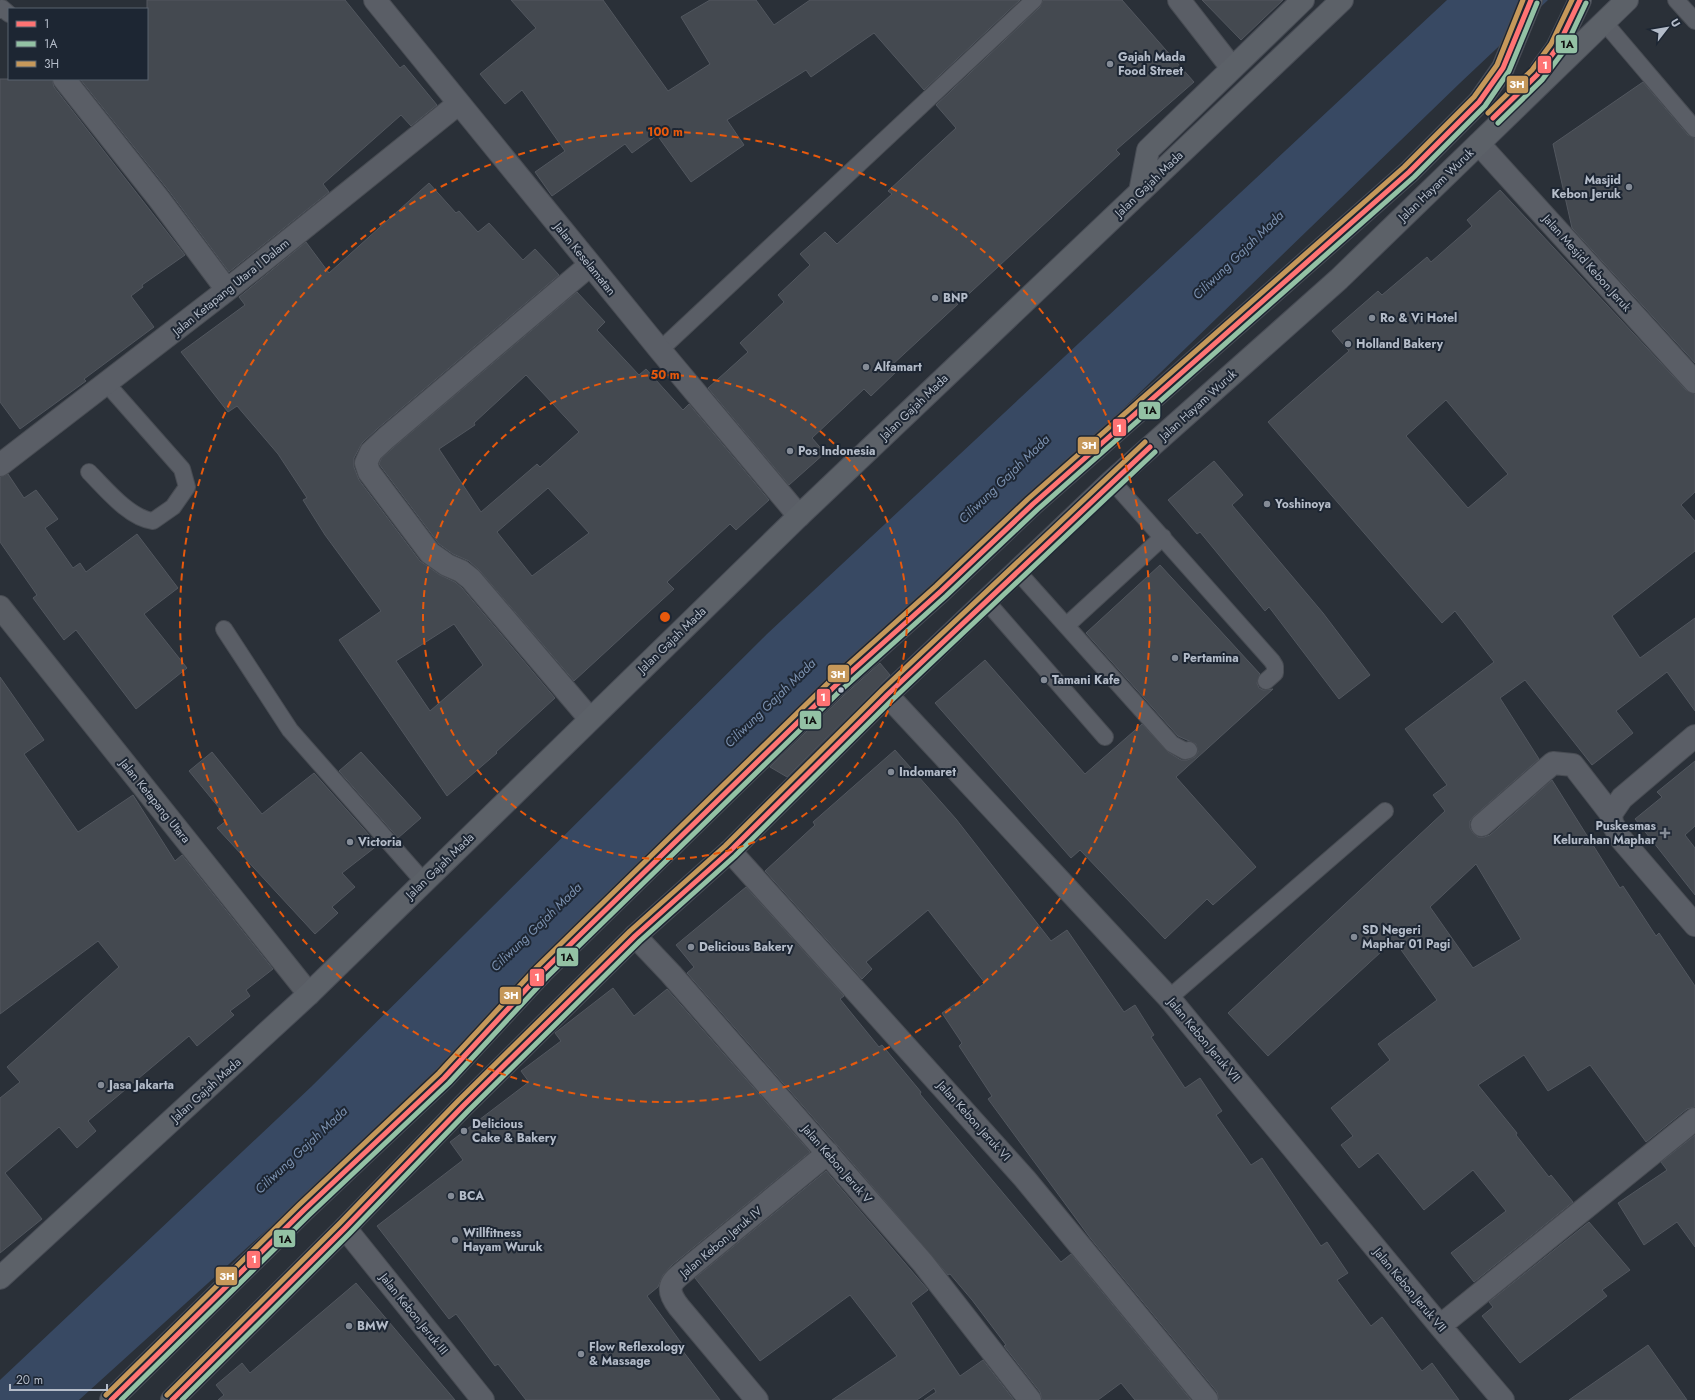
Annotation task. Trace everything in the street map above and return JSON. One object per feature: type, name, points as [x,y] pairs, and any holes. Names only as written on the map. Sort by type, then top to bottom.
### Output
[{"type":"main road","points":[[1140,192],[1148,150],[1303,0]]},
{"type":"main road","name":"Jalan Gajah Mada","points":[[0,1278],[310,994],[799,516],[1342,0]]},
{"type":"main road","points":[[111,1400],[304,1210],[444,1078],[542,972],[834,687],[941,591],[1033,504],[1381,198],[1479,102],[1503,68],[1513,47],[1531,0]]},
{"type":"main road","points":[[1298,316],[1302,307],[1537,76],[1557,48],[1580,0]]},
{"type":"main road","name":"Jalan Hayam Wuruk","points":[[172,1400],[346,1228],[463,1106],[635,936],[730,851],[888,695],[1112,481],[1345,273],[1627,0]]},
{"type":"street","name":"Jalan Keselamatan","points":[[375,0],[590,265],[799,516]]},
{"type":"street","points":[[1179,0],[1232,68]]},
{"type":"street","points":[[65,80],[160,199],[227,290]]},
{"type":"street","name":"Jalan Ketapang Utara I Dalam","points":[[0,465],[227,290],[458,104]]},
{"type":"street","name":"Jalan Mesjid Kebon Jeruk","points":[[1478,144],[1695,382]]},
{"type":"street","points":[[590,265],[386,438],[371,452],[366,463],[369,472],[430,553],[447,565],[462,571],[471,579],[516,634],[590,719]]},
{"type":"street","name":"Jalan Ketapang Utara","points":[[0,607],[310,994]]},
{"type":"street","name":"Jalan Kebon Jeruk VII","points":[[888,695],[1169,998],[1440,1326],[1494,1397]]},
{"type":"street","points":[[1611,814],[1622,798],[1695,736]]},
{"type":"street","points":[[1482,825],[1553,763],[1573,765],[1611,814],[1612,823],[1622,840],[1695,925]]},
{"type":"street","name":"Jalan Kebon Jeruk VI","points":[[730,851],[1026,1179],[1207,1400]]},
{"type":"street","name":"Jalan Kebon Jeruk V","points":[[635,936],[671,974],[828,1152],[923,1263],[1030,1400]]},
{"type":"street","points":[[1440,1326],[1695,1119]]},
{"type":"street","name":"Jalan Kebon Jeruk IV","points":[[757,1400],[679,1307],[671,1296],[670,1289],[672,1284],[693,1264],[828,1152]]},
{"type":"street","name":"Jalan Kebon Jeruk III","points":[[346,1228],[483,1400]]},
{"type":"lane","points":[[660,350],[1034,0]]},
{"type":"lane","points":[[1676,0],[1695,21]]},
{"type":"lane","points":[[0,10],[2,8],[8,13]]},
{"type":"lane","points":[[1604,22],[1695,129]]},
{"type":"lane","points":[[88,472],[120,503],[143,520],[152,521],[173,508],[187,487],[182,469],[107,384]]},
{"type":"lane","points":[[1112,481],[1272,661],[1275,673],[1266,681]]},
{"type":"lane","points":[[1067,625],[1163,537]]},
{"type":"lane","points":[[1018,572],[1172,744],[1185,751],[1189,750]]},
{"type":"lane","points":[[986,602],[1105,737]]},
{"type":"lane","points":[[224,629],[290,730],[424,882]]},
{"type":"lane","points":[[1169,998],[1385,811]]},
{"type":"water","name":"Ciliwung Gajah Mada","points":[[1447,0],[1548,0],[1460,83],[378,1129],[79,1400],[0,1400],[0,1380],[312,1086],[767,634]]},
{"type":"building","points":[[147,0],[345,0],[400,68],[404,65],[437,105],[411,126],[401,115],[323,184],[329,192],[229,272],[169,191],[81,80],[148,80]]},
{"type":"building","points":[[511,0],[603,0],[668,91],[710,64],[681,17],[710,0],[756,0],[774,25],[810,0],[1020,0],[924,90],[874,33],[811,77],[806,70],[727,120],[744,145],[691,182],[657,135],[632,153],[625,144],[552,196],[535,172],[565,151],[522,90],[505,104],[480,74],[536,28]]},
{"type":"building","points":[[1043,0],[1122,0],[1194,82],[1116,150],[1120,154],[891,366],[896,372],[871,396],[864,389],[812,438],[825,453],[789,485],[708,388],[748,352],[740,343],[784,302],[778,295],[810,265],[800,254],[825,232],[837,244],[892,194],[888,191],[956,128],[936,105],[1040,7]]},
{"type":"building","points":[[1202,0],[1283,0],[1241,40]]},
{"type":"building","points":[[0,79],[52,80],[54,87],[185,255],[142,285],[143,287],[131,296],[154,327],[84,379],[86,381],[20,429],[0,402]]},
{"type":"building","name":"Masjid Kebon Jeruk","points":[[1643,82],[1688,135],[1695,138],[1695,363],[1572,228],[1553,144]]},
{"type":"building","points":[[429,183],[456,213],[459,211],[478,232],[489,223],[523,260],[535,249],[559,275],[377,429],[362,443],[354,458],[354,467],[359,480],[420,561],[440,575],[455,582],[462,588],[555,698],[496,752],[497,753],[447,796],[339,640],[381,611],[325,535],[303,500],[307,498],[278,454],[237,406],[228,412],[181,352],[245,305],[239,297],[306,242],[329,273]],"holes":[[[454,624],[483,665],[430,711],[396,661]]]},
{"type":"building","points":[[1500,190],[1686,390],[1695,394],[1695,492],[1681,505],[1695,521],[1695,551],[1612,616],[1640,658],[1695,618],[1695,711],[1667,672],[1616,711],[1633,733],[1592,765],[1525,680],[1500,698],[1539,759],[1474,816],[1470,821],[1470,828],[1478,837],[1490,835],[1552,780],[1620,888],[1623,886],[1656,936],[1659,933],[1695,986],[1695,1107],[1687,1109],[1646,1142],[1590,1065],[1548,1091],[1524,1055],[1478,1085],[1517,1133],[1516,1135],[1549,1177],[1551,1175],[1573,1202],[1474,1282],[1451,1253],[1506,1211],[1473,1170],[1424,1210],[1378,1153],[1359,1168],[1341,1145],[1353,1136],[1331,1108],[1390,1060],[1378,1044],[1437,1000],[1394,940],[1268,1056],[1228,1013],[1445,811],[1433,795],[1447,785],[1405,729],[1494,662],[1455,611],[1442,623],[1268,422],[1349,351],[1332,331],[1378,291],[1382,295],[1427,257],[1431,262],[1472,226],[1467,220]],"holes":[[[1446,400],[1508,474],[1468,508],[1406,436]],[[1476,864],[1521,939],[1473,968],[1430,907]]]},
{"type":"building","points":[[577,292],[605,322],[597,330],[639,375],[646,369],[683,410],[689,404],[769,500],[736,530],[730,524],[667,582],[674,589],[574,681],[480,571],[469,561],[453,554],[439,544],[379,464],[381,459]],"holes":[[[526,375],[579,432],[540,467],[537,464],[481,512],[439,449],[475,425],[474,423]],[[548,488],[589,533],[532,576],[497,532]]]},
{"type":"building","points":[[1214,461],[1243,495],[1232,505],[1323,613],[1370,675],[1339,699],[1269,607],[1265,611],[1200,532],[1197,534],[1168,500]]},
{"type":"building","points":[[8,474],[24,498],[36,490],[58,519],[45,528],[73,568],[80,563],[86,572],[137,534],[178,588],[144,614],[187,668],[136,709],[76,630],[64,640],[33,598],[37,595],[0,542],[0,477]]},
{"type":"building","points":[[1160,565],[1260,674],[1257,683],[1259,688],[1263,690],[1273,689],[1176,777],[1256,867],[1213,905],[1207,899],[1165,939],[1080,850],[1071,858],[935,703],[985,660],[1085,774],[1142,724],[1168,752],[1181,760],[1187,760],[1195,757],[1198,752],[1196,744],[1178,736],[1086,633]]},
{"type":"building","points":[[880,663],[890,675],[787,777],[770,767],[843,696]]},
{"type":"building","points":[[0,677],[44,740],[24,754],[78,832],[133,795],[175,861],[182,855],[273,969],[246,990],[250,996],[230,1011],[234,1015],[197,1046],[189,1036],[88,1121],[96,1131],[77,1148],[59,1127],[5,1173],[42,1219],[0,1253],[0,1098],[20,1082],[7,1067],[119,967],[98,941],[0,1014]]},
{"type":"building","points":[[895,750],[956,819],[1051,941],[1067,930],[1124,1012],[1135,1005],[1154,1035],[1151,1037],[1185,1088],[1200,1078],[1222,1111],[1216,1115],[1251,1165],[1262,1158],[1321,1246],[1327,1242],[1348,1273],[1337,1280],[1371,1326],[1382,1317],[1422,1371],[1432,1363],[1459,1400],[1219,1400],[1217,1392],[1091,1239],[988,1099],[992,1096],[959,1046],[962,1043],[942,1013],[985,983],[928,910],[866,962],[872,969],[862,979],[765,871],[815,825],[813,822]]},
{"type":"building","points":[[212,752],[262,814],[314,773],[378,845],[342,873],[355,887],[332,907],[338,913],[315,934],[217,828],[226,821],[218,811],[220,809],[189,771]]},
{"type":"building","points":[[361,752],[421,818],[398,838],[339,771]]},
{"type":"building","points":[[1695,761],[1695,826],[1685,835],[1695,848],[1695,895],[1635,819],[1662,797],[1657,792]]},
{"type":"building","points":[[746,887],[844,996],[840,999],[879,1047],[882,1045],[921,1092],[920,1094],[1061,1262],[1071,1254],[1191,1400],[1135,1400],[1121,1383],[1098,1400],[1042,1400],[1040,1392],[1004,1346],[1006,1345],[972,1300],[950,1274],[948,1275],[687,973],[694,967],[676,945]]},
{"type":"building","points":[[613,988],[634,1016],[667,989],[810,1152],[672,1265],[663,1275],[658,1287],[647,1296],[682,1344],[679,1346],[720,1400],[526,1400],[498,1364],[495,1366],[456,1314],[449,1319],[377,1226],[463,1160],[450,1142],[529,1082],[521,1071],[561,1041],[555,1033]]},
{"type":"building","points":[[1695,1135],[1695,1247],[1677,1222],[1644,1245],[1618,1203],[1667,1170],[1661,1162]]},
{"type":"building","points":[[826,1171],[928,1290],[911,1303],[960,1376],[983,1360],[1014,1400],[924,1400],[936,1392],[934,1388],[917,1400],[832,1400],[897,1356],[850,1295],[760,1361],[695,1278]]},
{"type":"building","points":[[1589,1222],[1630,1270],[1602,1290],[1607,1296],[1520,1363],[1482,1316],[1493,1307],[1489,1302]]},
{"type":"building","name":"BMW","points":[[356,1283],[455,1400],[218,1400],[224,1395],[216,1385],[242,1363],[250,1373]]},
{"type":"building","points":[[1648,1345],[1687,1400],[1569,1400]]},
{"type":"transit line","name":"3H","points":[[106,1395],[299,1205],[439,1073],[537,967],[829,682],[936,586],[1028,499],[1404,167],[1474,97],[1497,65],[1523,0]]},
{"type":"transit line","name":"1","points":[[111,1400],[304,1210],[444,1078],[542,972],[834,687],[941,591],[1033,504],[1409,172],[1479,102],[1503,68],[1531,0]]},
{"type":"transit line","name":"3H","points":[[1488,113],[1532,70],[1551,44],[1572,0]]},
{"type":"transit line","name":"1","points":[[1493,118],[1537,75],[1557,48],[1580,0]]},
{"type":"transit line","name":"1A","points":[[121,1400],[309,1215],[449,1083],[547,977],[839,692],[946,596],[1038,509],[1414,177],[1485,106],[1509,71],[1537,3]]},
{"type":"transit line","name":"1A","points":[[1498,123],[1542,80],[1563,52],[1586,3]]},
{"type":"transit line","name":"3H","points":[[167,1395],[340,1223],[458,1101],[630,931],[725,846],[882,690],[1145,442]]},
{"type":"transit line","name":"1","points":[[172,1400],[345,1228],[463,1106],[635,936],[730,851],[887,695],[1150,447]]},
{"type":"transit line","name":"1A","points":[[182,1400],[350,1233],[468,1111],[640,941],[735,856],[892,700],[1155,452]]},
{"type":"place","name":"Gajah Mada Food Street","points":[[1110,64]]},
{"type":"place","name":"Masjid Kebon Jeruk","points":[[1629,187]]},
{"type":"place","name":"BNP","points":[[935,298]]},
{"type":"place","name":"Ro & Vi Hotel","points":[[1372,318]]},
{"type":"place","name":"Holland Bakery","points":[[1348,344]]},
{"type":"place","name":"Alfamart","points":[[866,367]]},
{"type":"place","name":"Pos Indonesia","points":[[790,451]]},
{"type":"place","name":"Yoshinoya","points":[[1267,504]]},
{"type":"place","name":"Pertamina","points":[[1175,658]]},
{"type":"place","name":"Tamani Kafe","points":[[1044,680]]},
{"type":"place","name":"Indomaret","points":[[891,772]]},
{"type":"place","name":"Puskesmas Kelurahan Maphar","points":[[1665,833]]},
{"type":"place","name":"Victoria","points":[[350,842]]},
{"type":"place","name":"SD Negeri Maphar 01 Pagi","points":[[1354,937]]},
{"type":"place","name":"Delicious Bakery","points":[[691,947]]},
{"type":"place","name":"Jasa Jakarta","points":[[101,1085]]},
{"type":"place","name":"Delicious Cake & Bakery","points":[[464,1131]]},
{"type":"place","name":"BCA","points":[[451,1196]]},
{"type":"place","name":"Willfitness Hayam Wuruk","points":[[455,1240]]},
{"type":"place","name":"BMW","points":[[349,1326]]},
{"type":"place","name":"Flow Reflexology & Massage","points":[[581,1354]]}]
